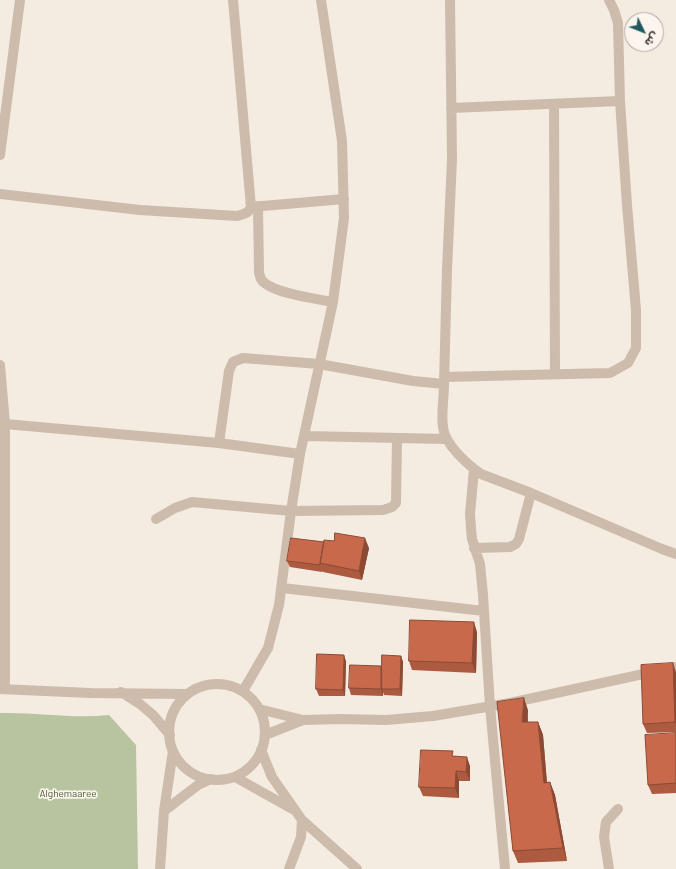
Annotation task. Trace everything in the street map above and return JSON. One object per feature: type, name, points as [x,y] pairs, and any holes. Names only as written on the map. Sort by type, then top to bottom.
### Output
[{"type":"street","points":[[0,155],[5,71],[20,0]]},
{"type":"street","points":[[233,0],[254,207],[259,273],[262,280],[281,291],[333,302]]},
{"type":"street","points":[[243,691],[268,648],[276,619],[282,588],[291,511],[300,454],[333,302],[344,218],[342,141],[320,0]]},
{"type":"street","points":[[450,0],[452,159],[444,380],[443,428],[446,439],[465,462],[481,474],[532,493],[676,554]]},
{"type":"street","points":[[220,443],[229,371],[233,362],[242,358],[319,364],[413,381],[555,374],[610,373],[628,363],[636,348],[636,310],[620,101],[618,23],[609,0]]},
{"type":"street","points":[[452,108],[620,101]]},
{"type":"street","points":[[554,104],[555,374]]},
{"type":"street","points":[[0,194],[140,210],[238,216],[246,214],[254,207],[344,199]]},
{"type":"street","points":[[0,365],[5,424],[2,689],[90,693],[121,692],[188,694]]},
{"type":"street","points":[[5,424],[220,443],[300,454]]},
{"type":"street","points":[[305,436],[446,439]]},
{"type":"street","points":[[156,519],[175,508],[192,502],[291,511],[383,510],[392,507],[396,503],[397,494],[397,438]]},
{"type":"street","points":[[474,469],[470,514],[472,539],[480,564],[490,706],[505,869]]},
{"type":"street","points":[[474,548],[510,547],[516,544],[519,539],[532,493]]},
{"type":"street","points":[[282,588],[484,611]]},
{"type":"street","points":[[259,709],[303,720],[386,720],[433,716],[510,703],[676,666]]},
{"type":"street","points":[[160,869],[164,811],[173,751],[170,736],[171,719],[178,704],[188,694],[201,687],[215,684],[230,685],[243,691],[253,700],[264,721],[265,735],[261,750],[254,762],[242,773],[227,779],[211,779],[195,774],[182,765],[173,751]]},
{"type":"street","points":[[121,692],[140,704],[153,715],[170,736]]},
{"type":"street","points":[[265,735],[303,720]]},
{"type":"street","points":[[261,750],[272,777],[302,820],[357,869]]},
{"type":"street","points":[[235,776],[295,811]]},
{"type":"street","points":[[164,811],[198,785],[211,779]]},
{"type":"street","points":[[609,869],[604,837],[606,822],[618,809]]},
{"type":"street","points":[[289,869],[301,837],[302,820]]},
{"type":"green space","name":"Alghemaaree","points":[[0,713],[28,713],[68,716],[109,715],[136,745],[138,869],[0,869]]},
{"type":"building","points":[[335,533],[365,538],[359,571],[320,563],[324,540],[334,541]]},
{"type":"building","points":[[291,538],[324,542],[320,565],[287,561]]},
{"type":"building","points":[[410,620],[474,622],[472,663],[409,661]]},
{"type":"building","points":[[317,654],[344,655],[343,690],[316,689]]},
{"type":"building","points":[[382,655],[401,656],[400,689],[382,689]]},
{"type":"building","points":[[673,663],[675,722],[643,724],[641,665]]},
{"type":"building","points":[[350,665],[381,666],[381,689],[349,688]]},
{"type":"building","points":[[524,698],[522,722],[538,722],[544,783],[550,782],[563,848],[513,851],[497,702]]},
{"type":"building","points":[[676,733],[676,783],[648,785],[645,735]]},
{"type":"building","points":[[421,750],[453,751],[452,756],[467,757],[466,772],[456,771],[455,788],[419,787]]}]
